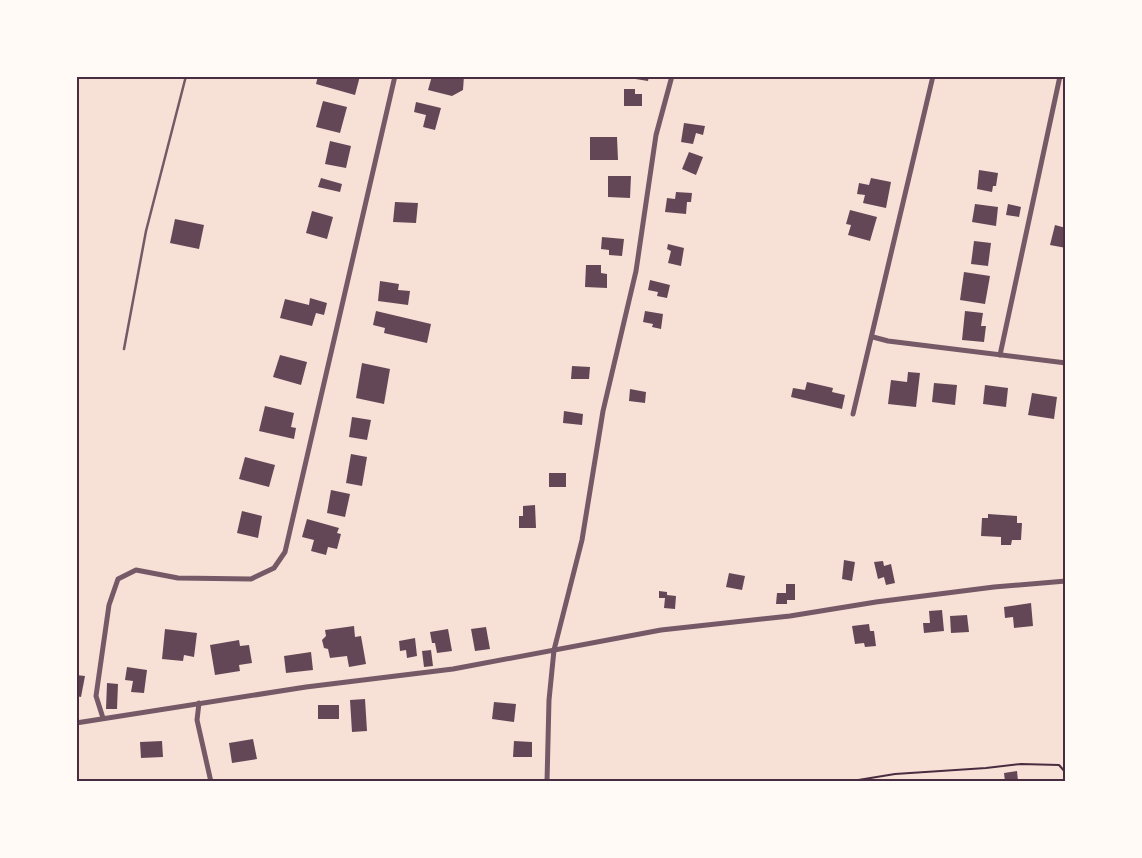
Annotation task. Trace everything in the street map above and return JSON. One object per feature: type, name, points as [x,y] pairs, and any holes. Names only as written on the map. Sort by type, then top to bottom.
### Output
[{"type":"street","points":[[103,718],[96,696],[109,605],[118,579],[136,570],[178,578],[251,579],[274,568],[285,552],[396,76]]},
{"type":"street","points":[[547,782],[549,700],[554,650],[582,540],[603,411],[636,271],[656,135],[672,76]]},
{"type":"street","points":[[853,414],[933,76]]},
{"type":"street","points":[[1000,355],[1060,76]]},
{"type":"street","points":[[872,337],[888,341],[1066,363]]},
{"type":"street","points":[[76,723],[306,687],[453,669],[661,630],[790,616],[876,602],[994,587],[1066,581]]},
{"type":"street","points":[[199,703],[197,720],[211,782]]},
{"type":"lane","points":[[124,349],[146,231],[186,76]]},
{"type":"path","points":[[846,782],[895,774],[1021,764],[1059,765],[1066,773]]},
{"type":"building","points":[[318,76],[360,76],[355,95],[316,84]]},
{"type":"building","points":[[432,76],[464,76],[463,90],[452,96],[428,90]]},
{"type":"building","points":[[630,76],[649,76],[648,81],[629,78]]},
{"type":"building","points":[[624,89],[635,89],[635,94],[642,94],[642,106],[624,106]]},
{"type":"building","points":[[323,101],[347,107],[340,133],[316,127]]},
{"type":"building","points":[[416,102],[441,108],[435,130],[423,127],[426,115],[414,112]]},
{"type":"building","points":[[684,123],[705,126],[703,135],[696,133],[693,144],[681,142]]},
{"type":"building","points":[[590,137],[617,137],[618,160],[590,160]]},
{"type":"building","points":[[330,141],[351,146],[346,168],[325,164]]},
{"type":"building","points":[[689,152],[703,157],[696,175],[682,169]]},
{"type":"building","points":[[979,170],[998,173],[996,186],[993,186],[992,192],[977,189]]},
{"type":"building","points":[[608,176],[631,176],[630,198],[608,197]]},
{"type":"building","points":[[321,178],[342,184],[340,192],[318,187]]},
{"type":"building","points":[[871,178],[891,182],[886,208],[863,203],[865,195],[857,194],[859,183],[869,185]]},
{"type":"building","points":[[676,192],[692,193],[691,202],[687,202],[686,214],[665,212],[667,198],[675,199]]},
{"type":"building","points":[[395,202],[418,203],[416,223],[393,222]]},
{"type":"building","points":[[975,204],[998,207],[996,226],[972,222]]},
{"type":"building","points":[[1008,204],[1021,207],[1019,217],[1006,215]]},
{"type":"building","points":[[850,210],[877,217],[870,241],[848,235],[851,225],[846,224]]},
{"type":"building","points":[[312,211],[333,217],[327,239],[306,233]]},
{"type":"building","points":[[175,219],[204,225],[199,249],[170,243]]},
{"type":"building","points":[[1055,225],[1066,228],[1066,248],[1050,245]]},
{"type":"building","points":[[602,237],[624,239],[622,256],[609,255],[609,250],[601,249]]},
{"type":"building","points":[[974,241],[991,243],[988,266],[971,264]]},
{"type":"building","points":[[668,244],[684,248],[681,266],[668,263],[671,251],[667,249]]},
{"type":"building","points":[[586,265],[601,265],[601,273],[607,274],[607,288],[585,287]]},
{"type":"building","points":[[964,272],[990,276],[985,304],[960,300]]},
{"type":"building","points":[[650,280],[670,285],[667,298],[657,296],[658,292],[648,290]]},
{"type":"building","points":[[380,281],[399,284],[398,290],[410,291],[408,305],[378,301]]},
{"type":"building","points":[[310,298],[327,303],[324,315],[316,313],[312,326],[280,318],[285,299],[309,305]]},
{"type":"building","points":[[376,311],[431,324],[427,343],[384,333],[385,328],[373,325]]},
{"type":"building","points":[[645,311],[663,314],[661,329],[652,327],[653,324],[643,322]]},
{"type":"building","points":[[965,311],[983,313],[981,326],[986,326],[984,342],[962,340]]},
{"type":"building","points":[[280,355],[307,362],[301,385],[273,377]]},
{"type":"building","points":[[362,363],[390,369],[384,404],[356,398]]},
{"type":"building","points":[[572,366],[590,367],[589,379],[571,379]]},
{"type":"building","points":[[908,372],[920,373],[916,407],[888,404],[891,380],[907,382]]},
{"type":"building","points":[[807,382],[833,388],[832,392],[845,395],[842,409],[791,397],[793,388],[805,390]]},
{"type":"building","points":[[934,383],[957,385],[955,405],[932,402]]},
{"type":"building","points":[[985,385],[1008,388],[1006,407],[983,404]]},
{"type":"building","points":[[630,389],[646,392],[645,403],[629,401]]},
{"type":"building","points":[[1032,393],[1057,397],[1054,419],[1028,415]]},
{"type":"building","points":[[265,406],[294,413],[291,427],[296,428],[294,439],[259,431]]},
{"type":"building","points":[[564,411],[583,414],[582,425],[563,423]]},
{"type":"building","points":[[352,417],[371,420],[367,440],[349,437]]},
{"type":"building","points":[[351,454],[367,457],[362,486],[346,483]]},
{"type":"building","points":[[245,457],[275,465],[269,487],[239,479]]},
{"type":"building","points":[[549,473],[566,473],[566,487],[549,487]]},
{"type":"building","points":[[331,490],[350,494],[345,517],[327,513]]},
{"type":"building","points":[[535,505],[536,528],[519,528],[519,516],[523,516],[523,506]]},
{"type":"building","points":[[242,511],[262,516],[258,538],[237,533]]},
{"type":"building","points":[[988,514],[1017,516],[1017,523],[1022,523],[1021,540],[1012,540],[1011,545],[1001,545],[1001,537],[981,536],[982,518],[988,518]]},
{"type":"building","points":[[307,519],[339,528],[337,533],[341,534],[337,549],[328,547],[326,555],[311,551],[314,540],[302,537]]},
{"type":"building","points":[[844,560],[855,562],[852,581],[842,579]]},
{"type":"building","points":[[883,561],[884,566],[891,564],[895,583],[886,585],[884,577],[878,579],[874,562]]},
{"type":"building","points":[[729,573],[745,576],[742,590],[726,587]]},
{"type":"building","points":[[786,584],[795,584],[795,600],[787,600],[787,604],[776,604],[777,593],[786,593]]},
{"type":"building","points":[[659,591],[667,592],[667,595],[676,596],[675,609],[664,608],[665,598],[659,598]]},
{"type":"building","points":[[1031,603],[1033,626],[1014,628],[1013,617],[1005,618],[1004,607]]},
{"type":"building","points":[[942,610],[944,631],[924,633],[923,623],[930,623],[929,611]]},
{"type":"building","points":[[967,615],[969,632],[951,633],[950,616]]},
{"type":"building","points":[[869,624],[870,631],[874,631],[876,646],[865,647],[864,643],[855,644],[852,626]]},
{"type":"building","points":[[354,626],[355,637],[361,636],[366,664],[349,667],[347,656],[330,658],[328,649],[324,648],[322,640],[326,636],[325,630]]},
{"type":"building","points":[[486,627],[490,649],[475,651],[471,629]]},
{"type":"building","points":[[165,629],[197,633],[194,657],[184,655],[183,661],[162,659]]},
{"type":"building","points":[[448,629],[452,651],[437,653],[435,643],[432,643],[430,632]]},
{"type":"building","points":[[415,638],[417,656],[407,658],[406,650],[400,651],[399,641]]},
{"type":"building","points":[[239,640],[240,646],[249,645],[252,663],[239,665],[240,671],[215,675],[210,645]]},
{"type":"building","points":[[431,650],[433,666],[424,667],[422,651]]},
{"type":"building","points":[[311,652],[313,670],[286,673],[284,656]]},
{"type":"building","points":[[127,667],[147,670],[144,693],[131,692],[133,681],[125,680]]},
{"type":"building","points":[[76,675],[85,676],[81,697],[76,696]]},
{"type":"building","points":[[107,683],[118,684],[117,709],[106,709]]},
{"type":"building","points":[[365,699],[367,731],[352,732],[350,700]]},
{"type":"building","points":[[494,702],[516,704],[514,722],[492,719]]},
{"type":"building","points":[[318,705],[339,705],[339,719],[318,719]]},
{"type":"building","points":[[253,739],[257,759],[232,763],[229,743]]},
{"type":"building","points":[[162,741],[163,757],[141,758],[140,742]]},
{"type":"building","points":[[514,741],[532,742],[532,757],[513,757]]},
{"type":"building","points":[[1017,771],[1018,781],[1005,782],[1004,773]]}]
